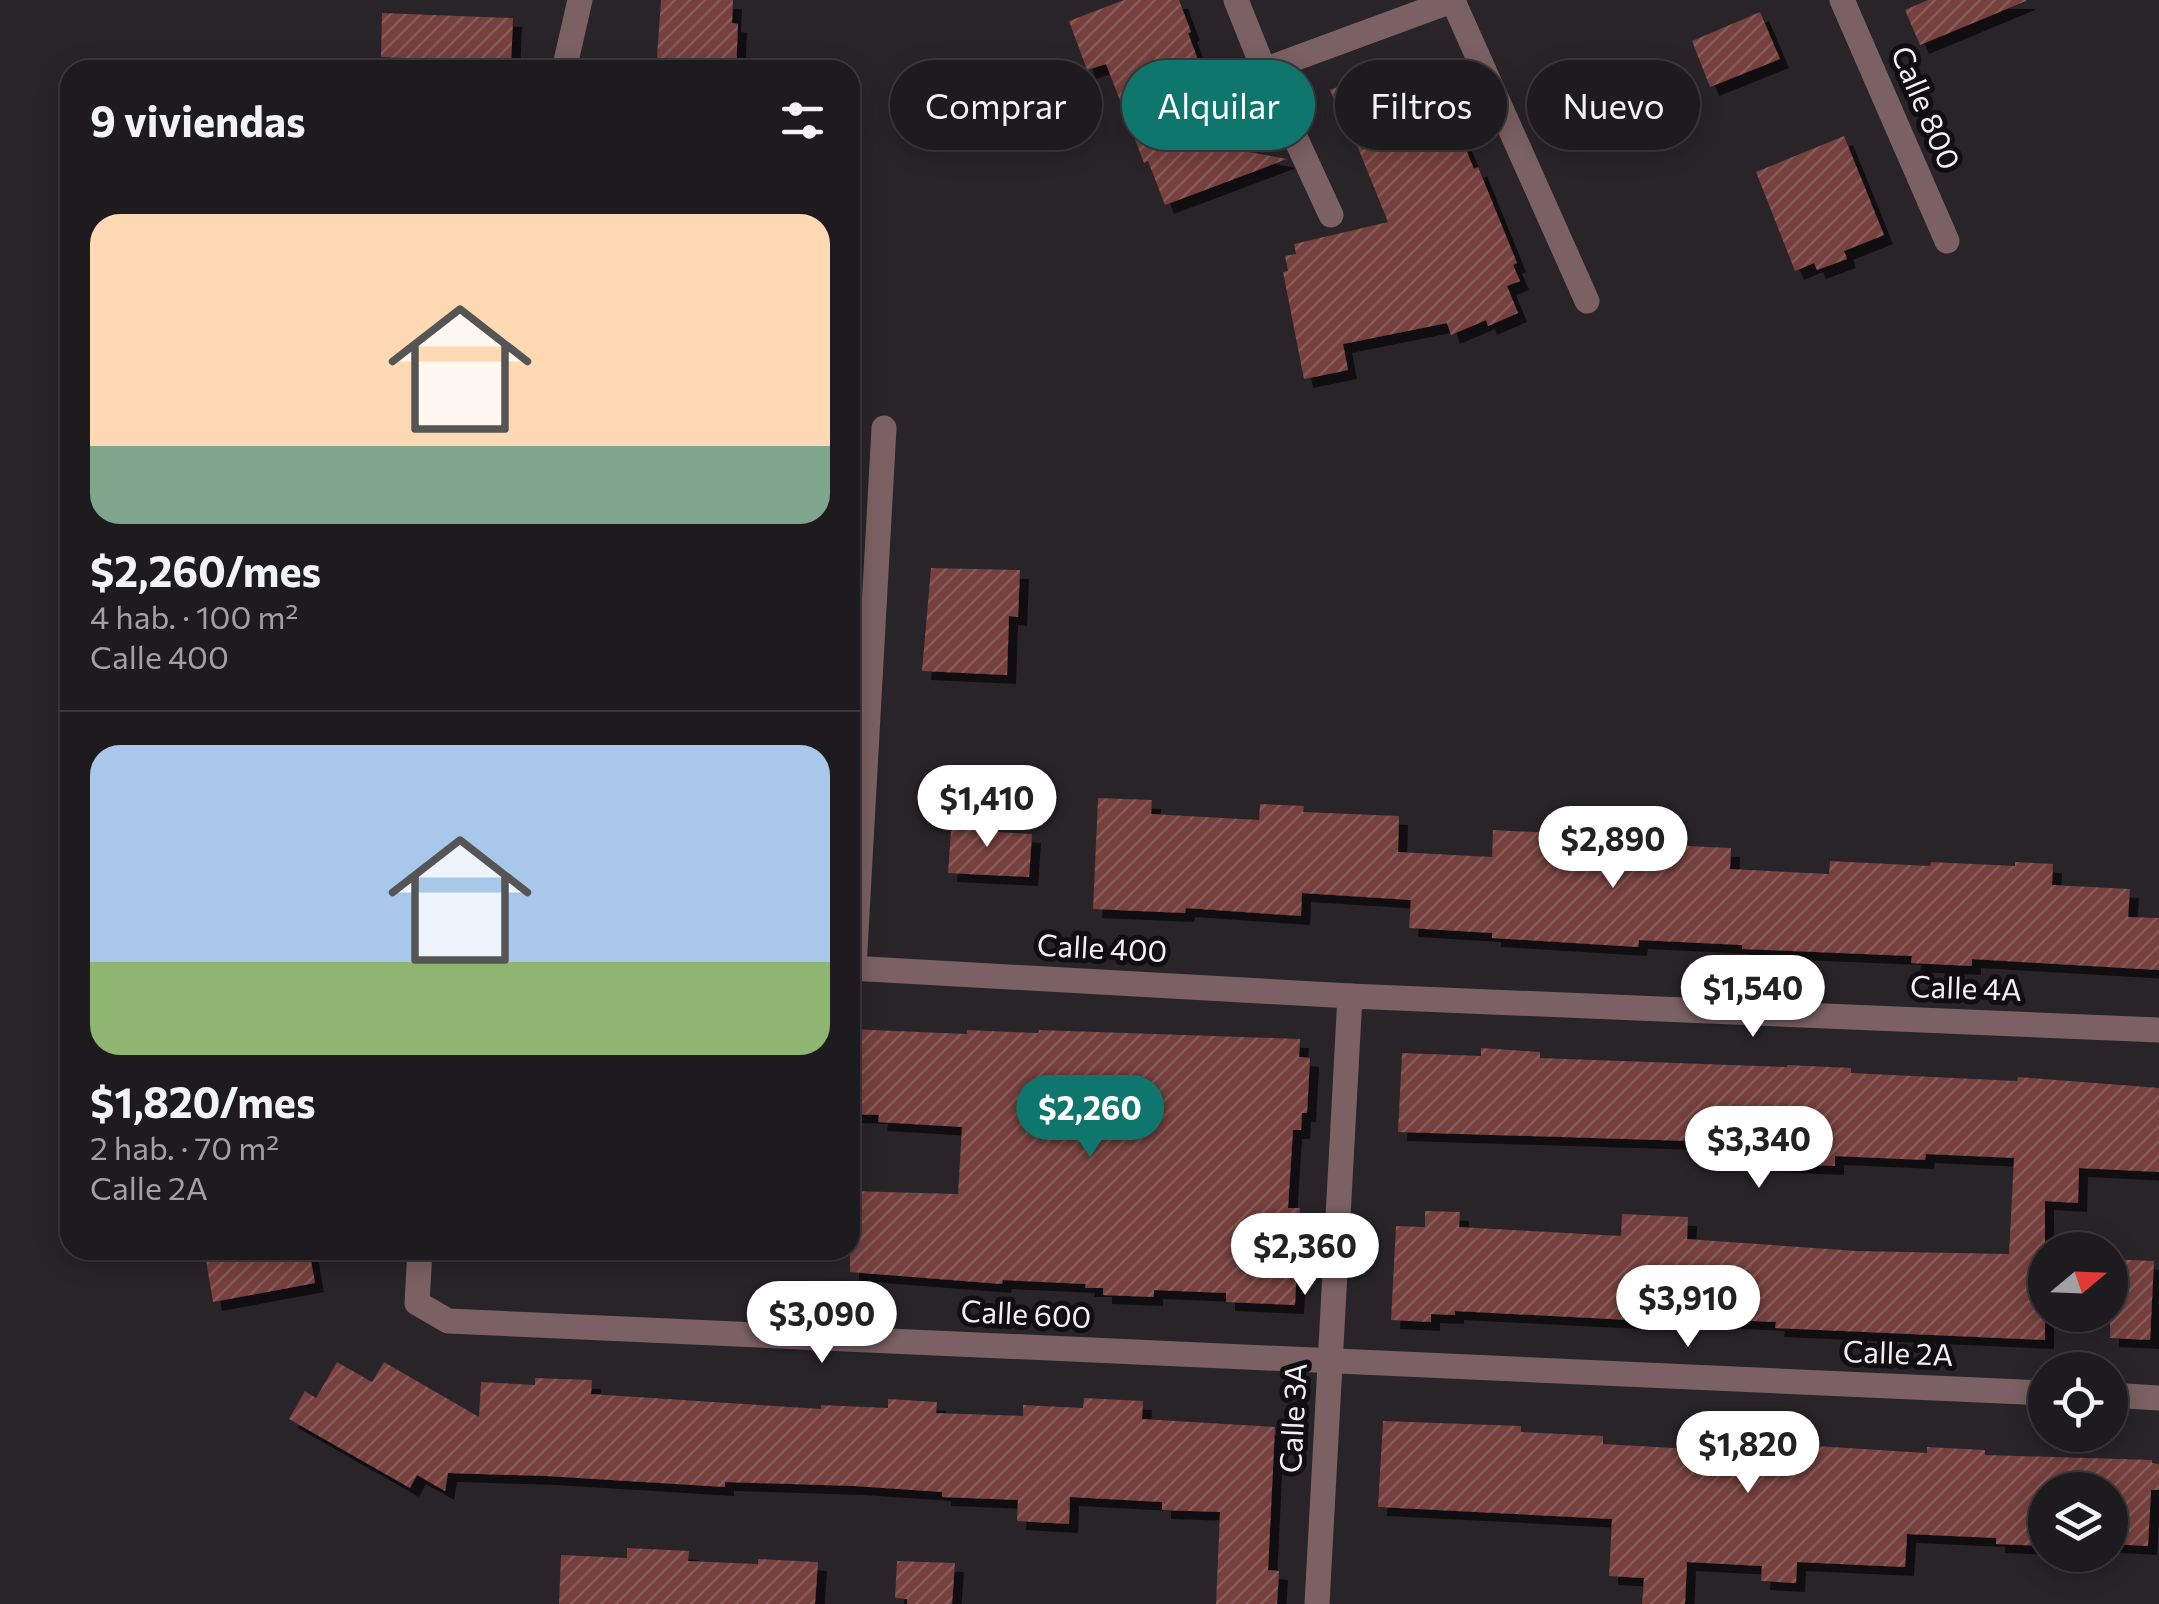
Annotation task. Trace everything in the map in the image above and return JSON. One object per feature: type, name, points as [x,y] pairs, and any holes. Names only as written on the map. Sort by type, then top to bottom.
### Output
[{"type":"street","points":[[566,60],[580,0]]},
{"type":"street","points":[[1236,0],[1260,60]]},
{"type":"street","points":[[1291,60],[1454,0],[1587,301]]},
{"type":"street","name":"Calle 800","points":[[1842,0],[1947,242]]},
{"type":"street","points":[[1301,150],[1331,215]]},
{"type":"street","points":[[860,833],[884,428]]},
{"type":"street","name":"Calle 400","points":[[860,968],[1350,996]]},
{"type":"street","name":"Calle 4A","points":[[1350,996],[2159,1030]]},
{"type":"street","name":"Calle 3A","points":[[1317,1604],[1350,996]]},
{"type":"street","name":"Calle 600","points":[[420,1260],[418,1303],[448,1321],[1330,1362]]},
{"type":"street","name":"Calle 2A","points":[[1330,1362],[2028,1392]]},
{"type":"street","points":[[2128,1397],[2159,1398]]},
{"type":"building","points":[[661,0],[733,0],[732,23],[738,24],[736,60],[657,60]]},
{"type":"building","points":[[1124,0],[1179,0],[1198,60],[1122,60],[1122,106],[1106,64],[1102,65],[1102,60],[1083,60],[1069,21]]},
{"type":"building","points":[[1928,0],[2026,1],[1920,45],[1905,10]]},
{"type":"building","points":[[1760,12],[1780,59],[1710,87],[1692,41]]},
{"type":"building","points":[[382,13],[513,18],[511,60],[381,57]]},
{"type":"building","points":[[1844,136],[1884,235],[1844,251],[1847,259],[1817,270],[1814,263],[1795,271],[1756,172]]},
{"type":"building","points":[[1139,150],[1238,150],[1287,159],[1165,205],[1148,161],[1144,163]]},
{"type":"building","points":[[1359,150],[1466,150],[1474,169],[1478,167],[1517,263],[1513,265],[1520,281],[1507,286],[1518,313],[1488,326],[1486,320],[1451,335],[1447,323],[1343,344],[1348,370],[1304,379],[1283,272],[1288,271],[1285,256],[1296,254],[1294,244],[1388,222]]},
{"type":"building","points":[[931,568],[1020,570],[1018,617],[1009,616],[1007,675],[922,671]]},
{"type":"building","points":[[1098,798],[1152,800],[1151,814],[1259,820],[1260,804],[1304,806],[1303,812],[1399,816],[1398,852],[1492,857],[1493,830],[1573,834],[1572,860],[1664,865],[1665,845],[1731,848],[1730,869],[1829,874],[1830,861],[1930,866],[1931,862],[2053,864],[2052,885],[2130,889],[2128,917],[2159,918],[2159,970],[1972,959],[1972,966],[1911,963],[1912,956],[1639,940],[1638,947],[1492,938],[1492,933],[1409,928],[1411,900],[1302,893],[1301,916],[1186,908],[1185,913],[1093,909]]},
{"type":"building","points":[[952,816],[985,817],[984,831],[1032,834],[1029,877],[948,873]]},
{"type":"building","points":[[860,1029],[967,1034],[967,1030],[1039,1030],[1300,1039],[1299,1057],[1310,1058],[1307,1113],[1302,1113],[1301,1130],[1293,1130],[1288,1208],[1300,1208],[1295,1305],[1226,1302],[1226,1293],[1154,1290],[1154,1297],[1103,1295],[1103,1288],[1085,1288],[1086,1284],[1003,1280],[1002,1284],[850,1272],[850,1260],[860,1260],[860,1191],[958,1194],[962,1127],[878,1122],[879,1115],[860,1114]]},
{"type":"building","points":[[1481,1048],[1540,1052],[1540,1058],[1851,1068],[1851,1073],[2017,1081],[2018,1077],[2159,1088],[2159,1172],[2079,1168],[2078,1203],[2045,1201],[2045,1232],[2028,1232],[2028,1332],[2045,1332],[2045,1340],[1775,1328],[1776,1322],[1689,1318],[1688,1323],[1455,1311],[1455,1315],[1431,1314],[1431,1322],[1391,1320],[1396,1226],[1425,1227],[1425,1211],[1460,1212],[1459,1227],[1621,1236],[1622,1214],[1688,1217],[1687,1239],[1857,1251],[2009,1254],[2014,1158],[1926,1154],[1925,1160],[1835,1156],[1835,1166],[1722,1161],[1723,1142],[1398,1132],[1402,1053],[1481,1056]]},
{"type":"building","points":[[206,1260],[311,1260],[315,1283],[213,1302]]},
{"type":"building","points":[[2128,1260],[2154,1261],[2150,1340],[2110,1338],[2110,1332],[2128,1332]]},
{"type":"building","points":[[337,1362],[372,1382],[384,1362],[479,1417],[481,1382],[535,1385],[535,1378],[592,1380],[591,1394],[821,1409],[821,1405],[888,1408],[888,1399],[937,1402],[936,1413],[1023,1416],[1023,1405],[1083,1408],[1084,1398],[1143,1401],[1142,1419],[1275,1427],[1268,1570],[1279,1571],[1277,1604],[1216,1604],[1220,1512],[1162,1510],[1162,1502],[1070,1497],[1069,1524],[1017,1521],[1018,1500],[942,1497],[942,1492],[855,1486],[725,1482],[725,1487],[448,1473],[445,1491],[417,1475],[410,1488],[289,1419],[305,1391],[316,1398]]},
{"type":"building","points":[[1383,1421],[1521,1426],[1521,1432],[1603,1436],[1603,1444],[1691,1449],[1691,1445],[1768,1448],[1768,1443],[1927,1453],[1927,1447],[1985,1450],[1985,1455],[2152,1460],[2159,1464],[2159,1490],[2151,1490],[2148,1546],[2128,1545],[2128,1472],[2028,1472],[2028,1545],[1996,1544],[1996,1538],[1907,1534],[1905,1567],[1797,1562],[1796,1583],[1761,1581],[1762,1566],[1687,1562],[1685,1604],[1642,1604],[1644,1578],[1609,1576],[1612,1519],[1378,1507]]},
{"type":"building","points":[[627,1548],[689,1551],[688,1561],[818,1562],[815,1604],[559,1604],[561,1555],[627,1558]]},
{"type":"building","points":[[897,1561],[955,1563],[952,1604],[907,1604],[907,1599],[895,1598]]}]
